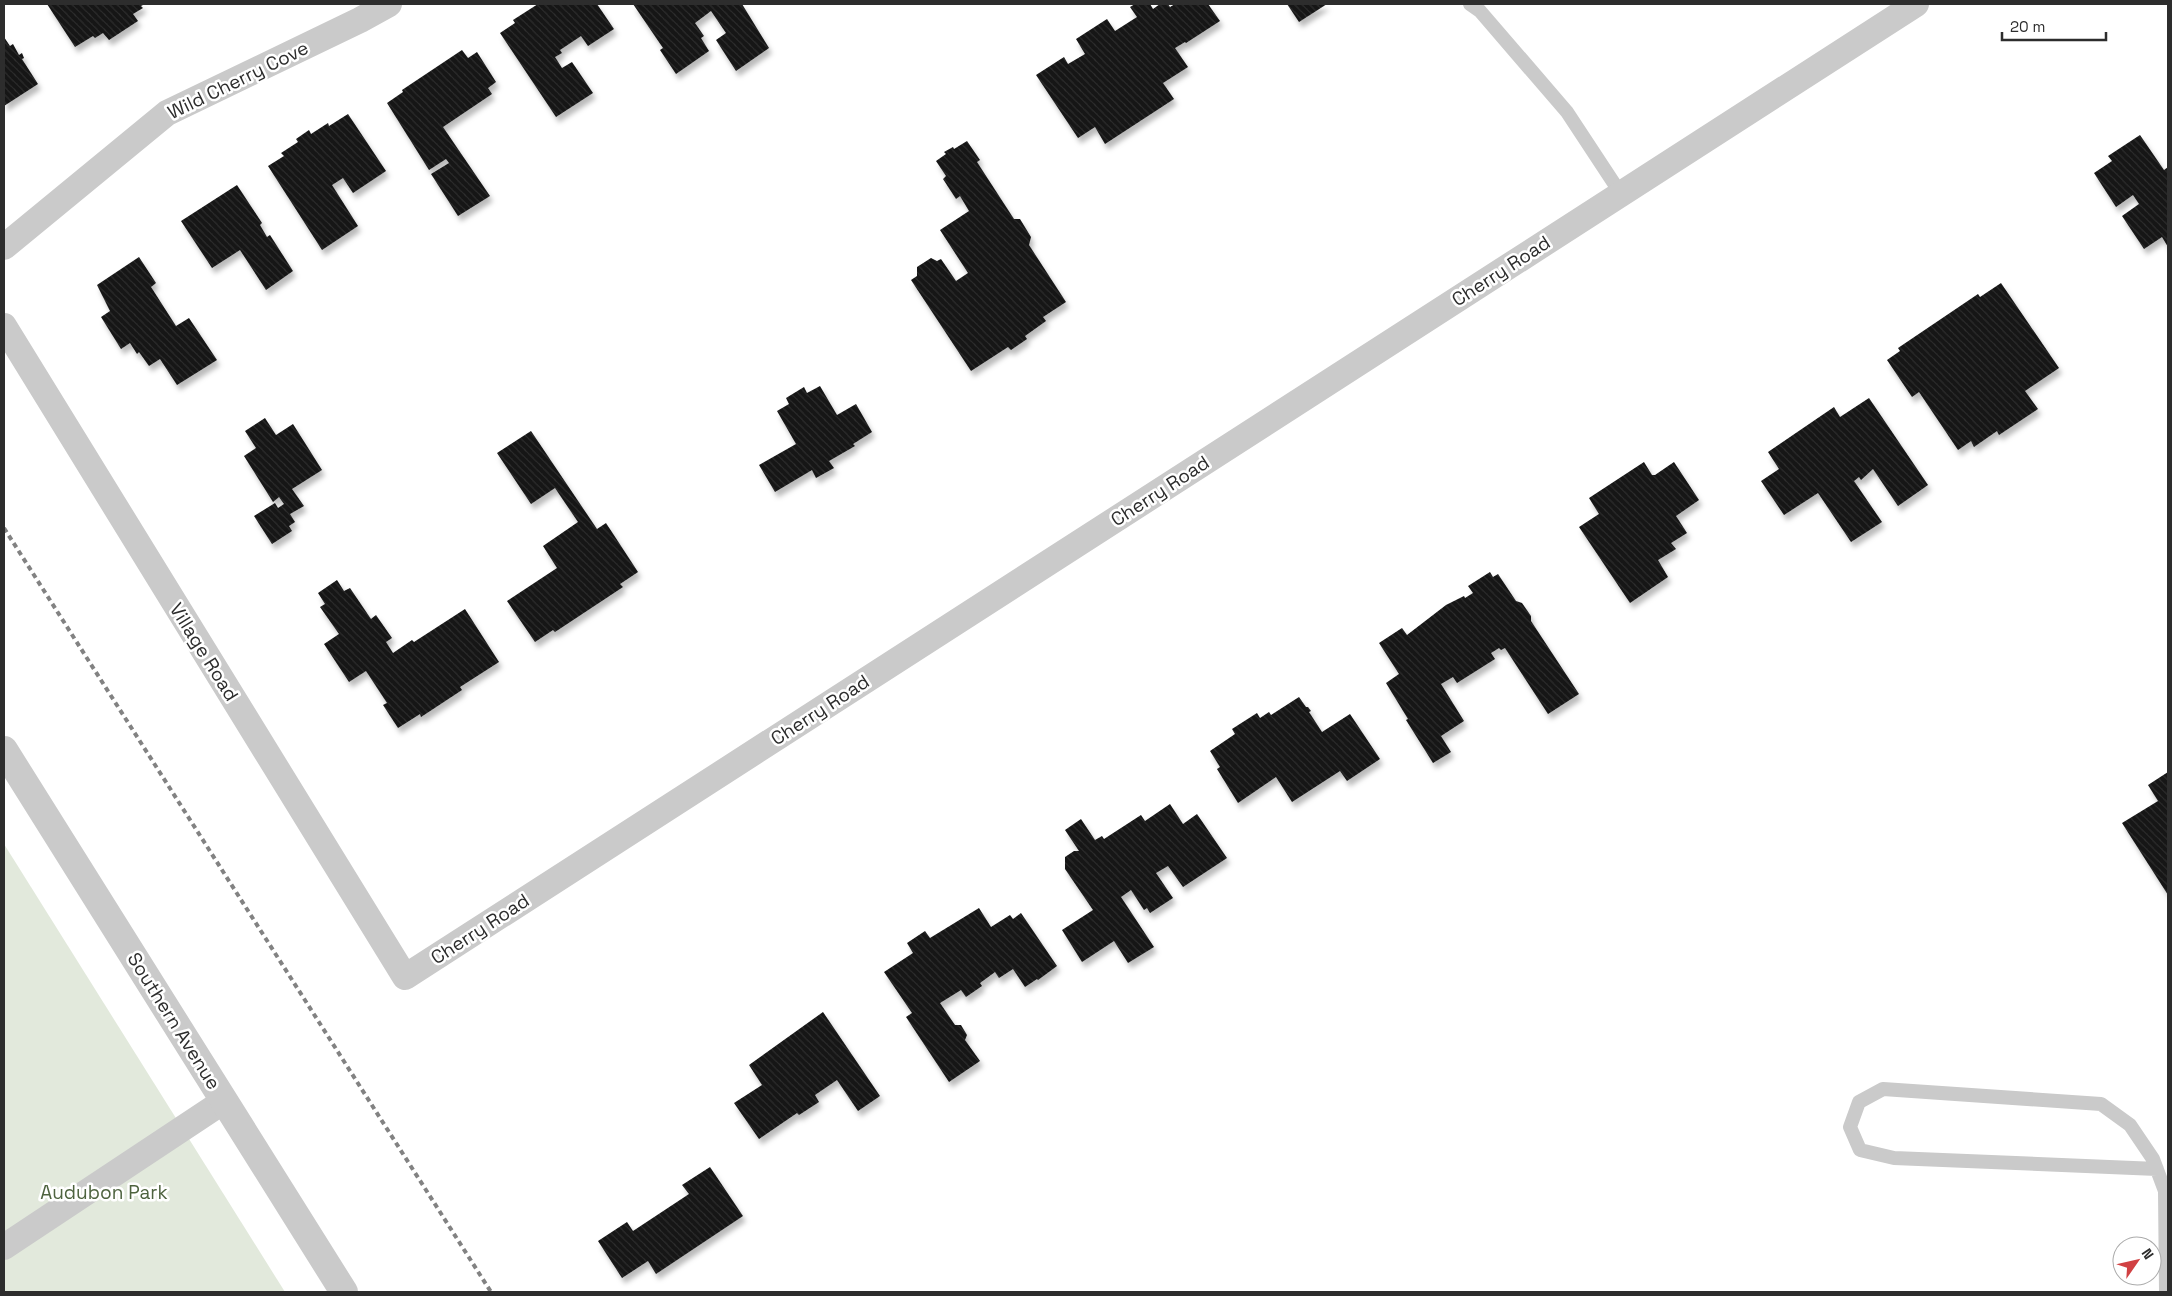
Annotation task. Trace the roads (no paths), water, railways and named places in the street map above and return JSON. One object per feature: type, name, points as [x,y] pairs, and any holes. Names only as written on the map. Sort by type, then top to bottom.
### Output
[{"type":"street","name":"Wild Cherry Cove","points":[[4,247],[167,113],[360,20],[389,4]]},
{"type":"street","name":"Cherry Road","points":[[405,977],[1916,4]]},
{"type":"street","name":"Village Road","points":[[4,326],[405,977]]},
{"type":"street","name":"Southern Avenue","points":[[4,750],[344,1292]]},
{"type":"street","points":[[4,1247],[224,1100]]},
{"type":"lane","points":[[1470,4],[1480,12],[1567,112],[1621,194]]},
{"type":"lane","points":[[2157,1169],[1894,1158],[1860,1150],[1850,1127],[1860,1102],[1883,1089],[2102,1104],[2130,1125],[2153,1159],[2157,1169],[2165,1191],[2166,1292]]},
{"type":"railway","points":[[4,528],[491,1292]]},
{"type":"park label","name":"Audubon Park","points":[[104,1192]]}]
